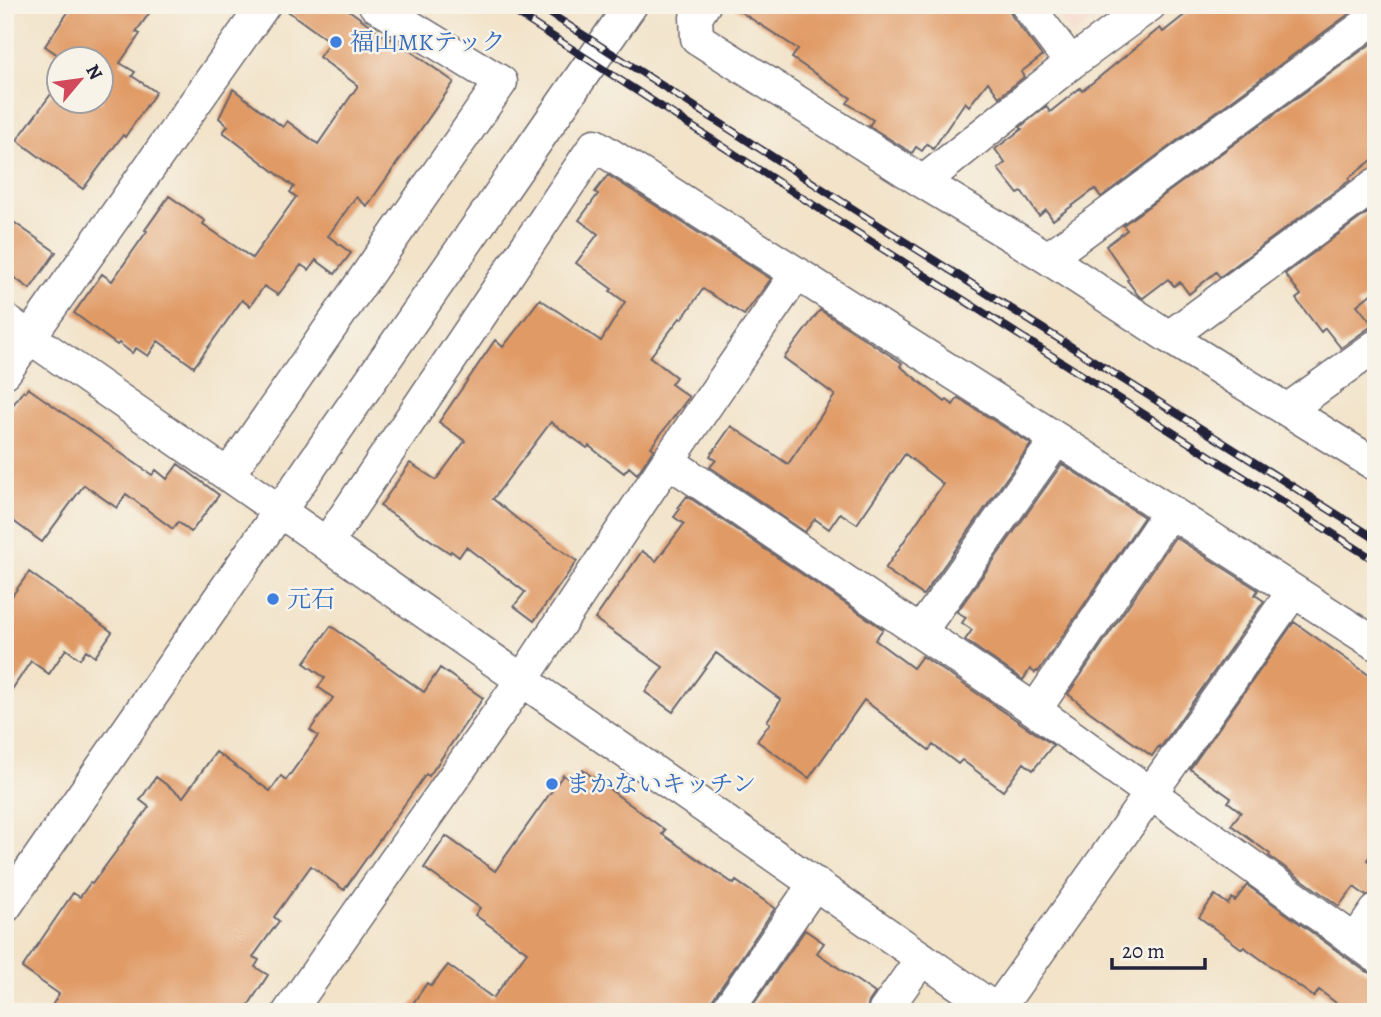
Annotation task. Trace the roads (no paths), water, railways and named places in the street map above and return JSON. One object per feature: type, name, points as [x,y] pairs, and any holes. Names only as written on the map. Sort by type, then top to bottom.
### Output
[{"type":"street","points":[[5,372],[18,328],[264,5]]},
{"type":"street","points":[[228,475],[501,82],[375,5]]},
{"type":"street","points":[[5,907],[631,5]]},
{"type":"street","points":[[704,5],[696,17],[697,38],[1376,465]]},
{"type":"street","points":[[1027,5],[1071,63]]},
{"type":"street","points":[[923,182],[1071,63],[1150,5]]},
{"type":"street","points":[[1048,258],[1376,17]]},
{"type":"street","points":[[327,543],[595,145],[1376,644]]},
{"type":"street","points":[[1169,337],[1376,184]]},
{"type":"street","points":[[289,1012],[522,680],[797,273]]},
{"type":"street","points":[[18,328],[997,1011],[1293,592]]},
{"type":"street","points":[[1287,410],[1376,346]]},
{"type":"street","points":[[920,632],[1057,439]]},
{"type":"street","points":[[668,461],[1035,710],[1365,948],[1376,911]]},
{"type":"street","points":[[1035,710],[1170,511]]},
{"type":"street","points":[[726,1012],[815,883]]},
{"type":"street","points":[[884,1012],[922,958]]},
{"type":"railway","points":[[504,5],[815,206],[1376,561]]},
{"type":"railway","points":[[537,5],[869,219],[1376,539]]},
{"type":"place","name":"福山MKテック","points":[[336,42]]},
{"type":"place","name":"元石","points":[[273,599]]},
{"type":"place","name":"まかないキッチン","points":[[552,784]]}]
